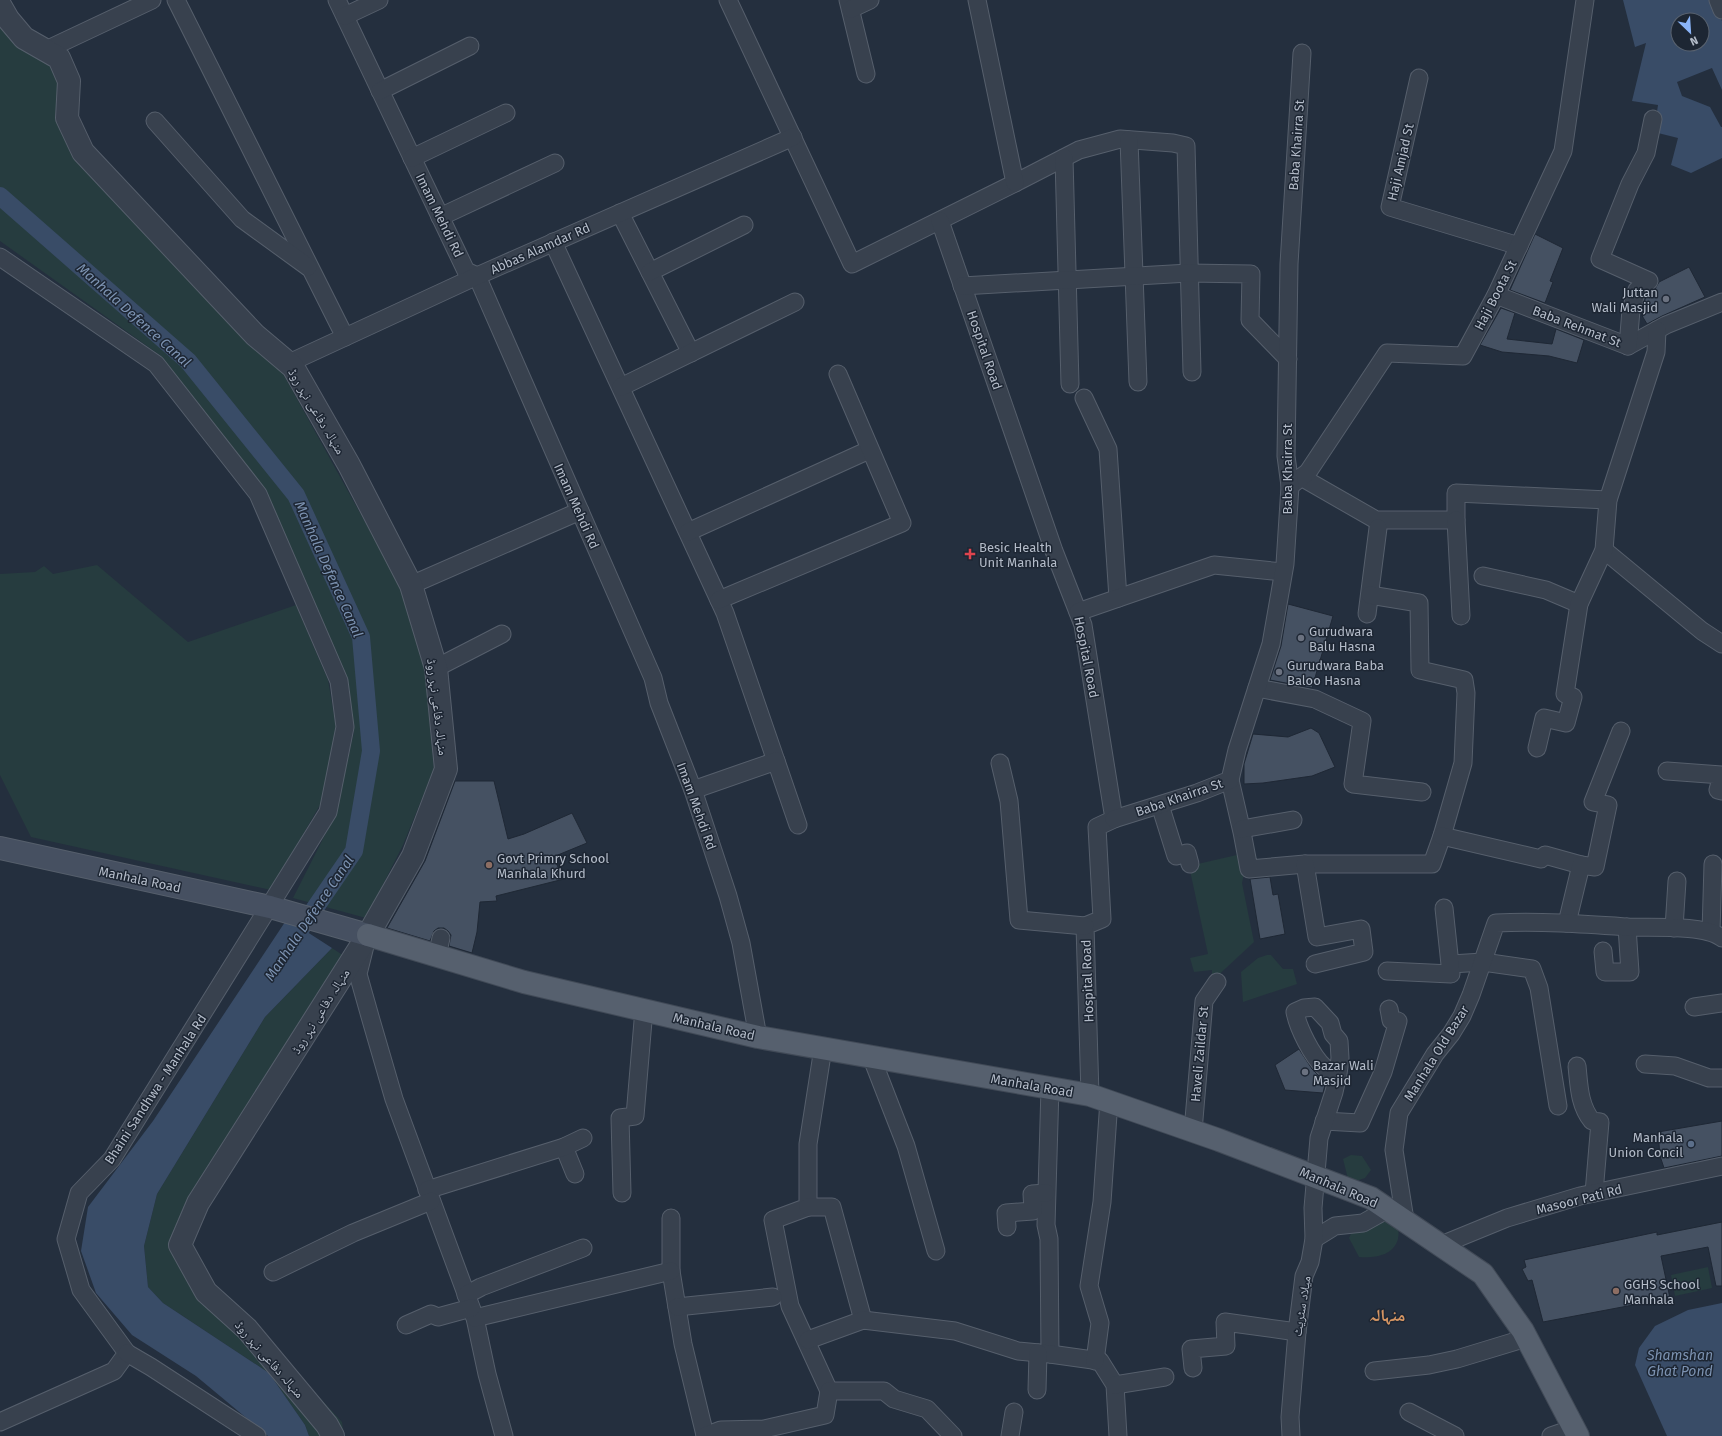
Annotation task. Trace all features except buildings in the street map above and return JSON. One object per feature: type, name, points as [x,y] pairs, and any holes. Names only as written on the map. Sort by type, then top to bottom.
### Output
[{"type":"main road","name":"Manhala Road","points":[[0,848],[275,908],[360,932],[439,947],[524,982],[758,1037],[1100,1097],[1193,1131],[1370,1198],[1483,1274],[1526,1338],[1576,1432]]},
{"type":"street","points":[[46,50],[152,0]]},
{"type":"street","points":[[176,0],[345,337]]},
{"type":"street","name":"Imam Mehdi Rd","points":[[337,0],[466,271],[476,276],[653,678],[659,703],[693,790],[728,896],[742,944],[758,1037]]},
{"type":"street","points":[[344,16],[379,0]]},
{"type":"street","points":[[728,0],[852,264],[1016,183],[1079,150],[1120,139],[1173,143],[1186,146],[1192,372]]},
{"type":"street","points":[[866,74],[849,4],[870,0]]},
{"type":"street","points":[[977,0],[1016,183]]},
{"type":"street","name":"Haji Boota St","points":[[1296,482],[1308,472],[1387,353],[1463,356],[1496,295],[1563,151],[1585,0]]},
{"type":"street","points":[[1718,0],[1722,10]]},
{"type":"street","name":"منہالہ دفاعی نہر روڈ","points":[[0,4],[8,19],[24,38],[59,58],[69,81],[67,118],[83,152],[255,335],[293,367],[349,465],[411,585],[436,668],[446,769],[413,856],[360,932],[198,1203],[180,1245],[206,1292],[247,1329],[327,1425],[333,1436]]},
{"type":"street","points":[[380,91],[470,46]]},
{"type":"street","name":"Baba Khairra St","points":[[1114,819],[1197,793],[1230,780],[1237,750],[1271,644],[1296,482],[1286,456],[1289,264],[1302,53]]},
{"type":"street","name":"Haji Amjad St","points":[[1419,78],[1390,207],[1519,246]]},
{"type":"street","points":[[412,158],[506,113]]},
{"type":"street","points":[[1628,346],[1630,310],[1637,290],[1649,281],[1600,259],[1630,184],[1646,153],[1653,119]]},
{"type":"street","points":[[156,121],[242,219],[310,268]]},
{"type":"street","name":"Abbas Alamdar Rd","points":[[289,363],[476,276],[793,137]]},
{"type":"street","points":[[1129,140],[1138,382]]},
{"type":"street","points":[[1064,158],[1070,384]]},
{"type":"street","points":[[440,217],[555,163]]},
{"type":"street","points":[[620,213],[690,353]]},
{"type":"street","name":"Hospital Road","points":[[940,221],[1052,544],[1083,625],[1114,819],[1097,827],[1102,919],[1085,926],[1100,1097],[1102,1202],[1089,1286],[1100,1323],[1095,1360]]},
{"type":"street","points":[[650,272],[744,225]]},
{"type":"street","points":[[553,242],[725,613],[798,825]]},
{"type":"street","name":"Bhaini Sandhwa - Manhala Rd","points":[[0,257],[156,364],[258,494],[339,681],[345,727],[328,812],[275,908],[112,1159],[79,1193],[66,1239],[81,1290],[127,1353]]},
{"type":"street","points":[[962,286],[1189,273],[1251,274],[1250,320],[1288,359]]},
{"type":"street","name":"Baba Rehmat St","points":[[1496,295],[1628,346],[1657,330],[1722,302]]},
{"type":"street","points":[[621,387],[795,302]]},
{"type":"street","points":[[1536,748],[1544,718],[1566,724],[1573,696],[1565,694],[1579,604],[1604,550],[1608,500],[1656,352],[1657,330]]},
{"type":"street","points":[[719,600],[902,524],[869,450],[838,374]]},
{"type":"street","points":[[1084,398],[1108,449],[1118,598]]},
{"type":"street","points":[[688,532],[869,450]]},
{"type":"street","points":[[1296,482],[1376,520],[1456,520]]},
{"type":"street","points":[[1461,616],[1456,493],[1608,500]]},
{"type":"street","points":[[411,585],[580,511]]},
{"type":"street","points":[[1367,614],[1378,528]]},
{"type":"street","points":[[1604,550],[1702,630],[1722,644]]},
{"type":"street","points":[[1078,612],[1214,565],[1283,572]]},
{"type":"street","points":[[1483,576],[1546,590],[1579,604]]},
{"type":"street","points":[[1230,780],[1242,829],[1249,869],[1305,864],[1432,864],[1442,836],[1463,763],[1466,693],[1464,680],[1420,670],[1419,603],[1370,595]]},
{"type":"street","points":[[436,668],[502,634]]},
{"type":"street","points":[[1257,688],[1315,699],[1362,721],[1353,784],[1422,792]]},
{"type":"street","points":[[1442,836],[1541,859],[1545,855],[1581,865],[1595,867],[1608,805],[1593,802],[1621,731]]},
{"type":"street","points":[[693,790],[776,761]]},
{"type":"street","points":[[1000,763],[1009,801],[1019,920],[1085,926]]},
{"type":"street","points":[[1667,771],[1722,775],[1718,790],[1722,791]]},
{"type":"street","points":[[1160,805],[1176,856],[1187,853],[1190,864]]},
{"type":"street","points":[[1242,829],[1293,820]]},
{"type":"street","points":[[1305,864],[1317,937],[1361,929],[1364,952],[1315,964]]},
{"type":"street","points":[[1713,864],[1718,935]]},
{"type":"street","points":[[1568,922],[1581,865]]},
{"type":"street","points":[[1674,928],[1677,881]]},
{"type":"street","points":[[1387,971],[1451,974],[1444,908]]},
{"type":"street","name":"Manhala Old Bazar","points":[[1396,1215],[1394,1150],[1399,1113],[1435,1054],[1451,1034],[1462,1016],[1471,995],[1496,923],[1568,922],[1627,927],[1647,926],[1674,928],[1718,935]]},
{"type":"street","points":[[1603,951],[1605,972],[1630,972],[1627,927]]},
{"type":"street","points":[[360,932],[358,974],[394,1099],[470,1307],[504,1436]]},
{"type":"street","points":[[1451,964],[1483,962],[1532,969],[1538,988],[1558,1106]]},
{"type":"street","name":"Haveli Zaildar St","points":[[1193,1131],[1204,1001],[1217,982]]},
{"type":"street","points":[[1694,1007],[1722,1002]]},
{"type":"street","points":[[1324,1120],[1360,1123],[1383,1072],[1398,1020],[1391,1020],[1389,1009]]},
{"type":"street","points":[[622,1193],[620,1118],[635,1116],[644,1010]]},
{"type":"street","points":[[808,1206],[808,1144],[824,1048]]},
{"type":"street","points":[[871,1056],[906,1146],[936,1251]]},
{"type":"street","points":[[1645,1064],[1675,1066],[1709,1078],[1722,1078]]},
{"type":"street","points":[[1577,1066],[1581,1101],[1586,1114],[1592,1121],[1600,1122],[1594,1193]]},
{"type":"street","name":"میلاد سٹریٹ","points":[[1291,1436],[1290,1417],[1297,1332],[1304,1276],[1310,1262],[1314,1239],[1313,1208],[1317,1177],[1319,1138],[1334,1092],[1338,1074]]},
{"type":"street","points":[[1036,1390],[1044,1353],[1049,1239],[1046,1225],[1046,1193],[1050,1088]]},
{"type":"street","points":[[273,1272],[429,1195],[564,1147],[583,1138]]},
{"type":"street","points":[[564,1147],[575,1174]]},
{"type":"street","name":"Masoor Pati Rd","points":[[1441,1245],[1506,1218],[1594,1193],[1722,1166]]},
{"type":"street","points":[[1007,1227],[1006,1213],[1033,1211],[1032,1194],[1046,1193]]},
{"type":"street","points":[[671,1218],[671,1271],[683,1344],[705,1435],[721,1430],[764,1428],[825,1415],[829,1391],[790,1306],[773,1220],[808,1206],[832,1207],[863,1320]]},
{"type":"street","points":[[1314,1239],[1335,1226],[1363,1224],[1396,1215]]},
{"type":"street","points":[[470,1307],[481,1287],[584,1248]]},
{"type":"street","points":[[406,1325],[431,1314],[438,1317],[470,1307],[671,1271]]},
{"type":"street","points":[[677,1307],[773,1297]]},
{"type":"street","points":[[808,1340],[863,1320],[955,1331],[1018,1351],[1100,1361],[1115,1386],[1118,1436]]},
{"type":"street","points":[[1192,1368],[1191,1349],[1226,1346],[1225,1322],[1297,1332]]},
{"type":"street","points":[[1374,1371],[1429,1365],[1457,1359],[1526,1338]]},
{"type":"street","points":[[0,1422],[114,1371],[127,1353],[257,1436]]},
{"type":"street","points":[[1115,1386],[1165,1377]]},
{"type":"street","points":[[829,1391],[884,1391],[894,1399],[927,1409],[953,1436]]},
{"type":"street","points":[[1010,1436],[1014,1412]]},
{"type":"street","points":[[1409,1412],[1455,1436]]},
{"type":"street","points":[[1551,1436],[1576,1432]]},
{"type":"green space","points":[[0,23],[56,67],[58,85],[55,118],[73,158],[248,343],[281,370],[401,587],[425,670],[434,769],[403,845],[366,918],[293,898],[335,815],[354,732],[347,678],[261,486],[161,356],[0,241]]},
{"type":"green space","points":[[97,565],[188,642],[296,605],[328,680],[336,727],[328,791],[271,890],[31,837],[0,775],[0,574],[35,572],[44,566],[53,574]]},
{"type":"green space","points":[[1241,854],[1244,874],[1242,883],[1254,942],[1212,981],[1212,970],[1194,972],[1190,958],[1208,954],[1189,866]]},
{"type":"green space","points":[[332,948],[347,958],[173,1246],[298,1374],[342,1422],[344,1436],[309,1436],[305,1425],[269,1373],[163,1303],[148,1287],[144,1246],[157,1194],[265,1017]]},
{"type":"green space","points":[[1271,955],[1283,969],[1293,969],[1297,984],[1243,1002],[1241,972],[1258,958]]},
{"type":"green space","points":[[1351,1155],[1362,1156],[1371,1170],[1365,1178],[1356,1181],[1348,1179],[1343,1159]]},
{"type":"green space","points":[[1369,1208],[1396,1224],[1399,1233],[1398,1239],[1396,1245],[1383,1255],[1359,1257],[1349,1238],[1360,1215]]},
{"type":"green space","points":[[1708,1267],[1712,1288],[1675,1296],[1671,1275]]},
{"type":"water","points":[[1623,0],[1713,0],[1722,21],[1722,90],[1712,68],[1677,82],[1682,96],[1710,107],[1722,127],[1722,158],[1691,173],[1671,165],[1678,138],[1654,132],[1658,105],[1632,101],[1646,43],[1635,47]]},
{"type":"water","points":[[287,919],[332,948],[265,1017],[157,1194],[144,1246],[148,1287],[163,1303],[269,1373],[305,1425],[309,1436],[268,1436],[196,1376],[132,1335],[96,1293],[81,1251],[88,1207],[153,1121]]},
{"type":"water","name":"Shamshan Ghat Pond","points":[[1722,1303],[1722,1436],[1667,1436],[1635,1365],[1639,1348],[1655,1326],[1688,1310]]},
{"type":"waterway","name":"Manhala Defence Canal","points":[[0,196],[188,361],[296,495],[361,637],[371,751],[354,851],[287,949]]},
{"type":"place","name":"Juttan Wali Masjid","points":[[1666,299]]},
{"type":"place","name":"Besic Health Unit Manhala","points":[[970,554]]},
{"type":"place","name":"Gurudwara Balu Hasna","points":[[1301,638]]},
{"type":"place","name":"Gurudwara Baba Baloo Hasna","points":[[1279,672]]},
{"type":"place","name":"Govt Primry School Manhala Khurd","points":[[489,865]]},
{"type":"place","name":"Bazar Wali Masjid","points":[[1305,1072]]},
{"type":"place","name":"Manhala Union Concil","points":[[1691,1144]]},
{"type":"place","name":"GGHS School Manhala","points":[[1616,1291]]},
{"type":"district","name":"منہالہ","points":[[1387,1315]]}]
